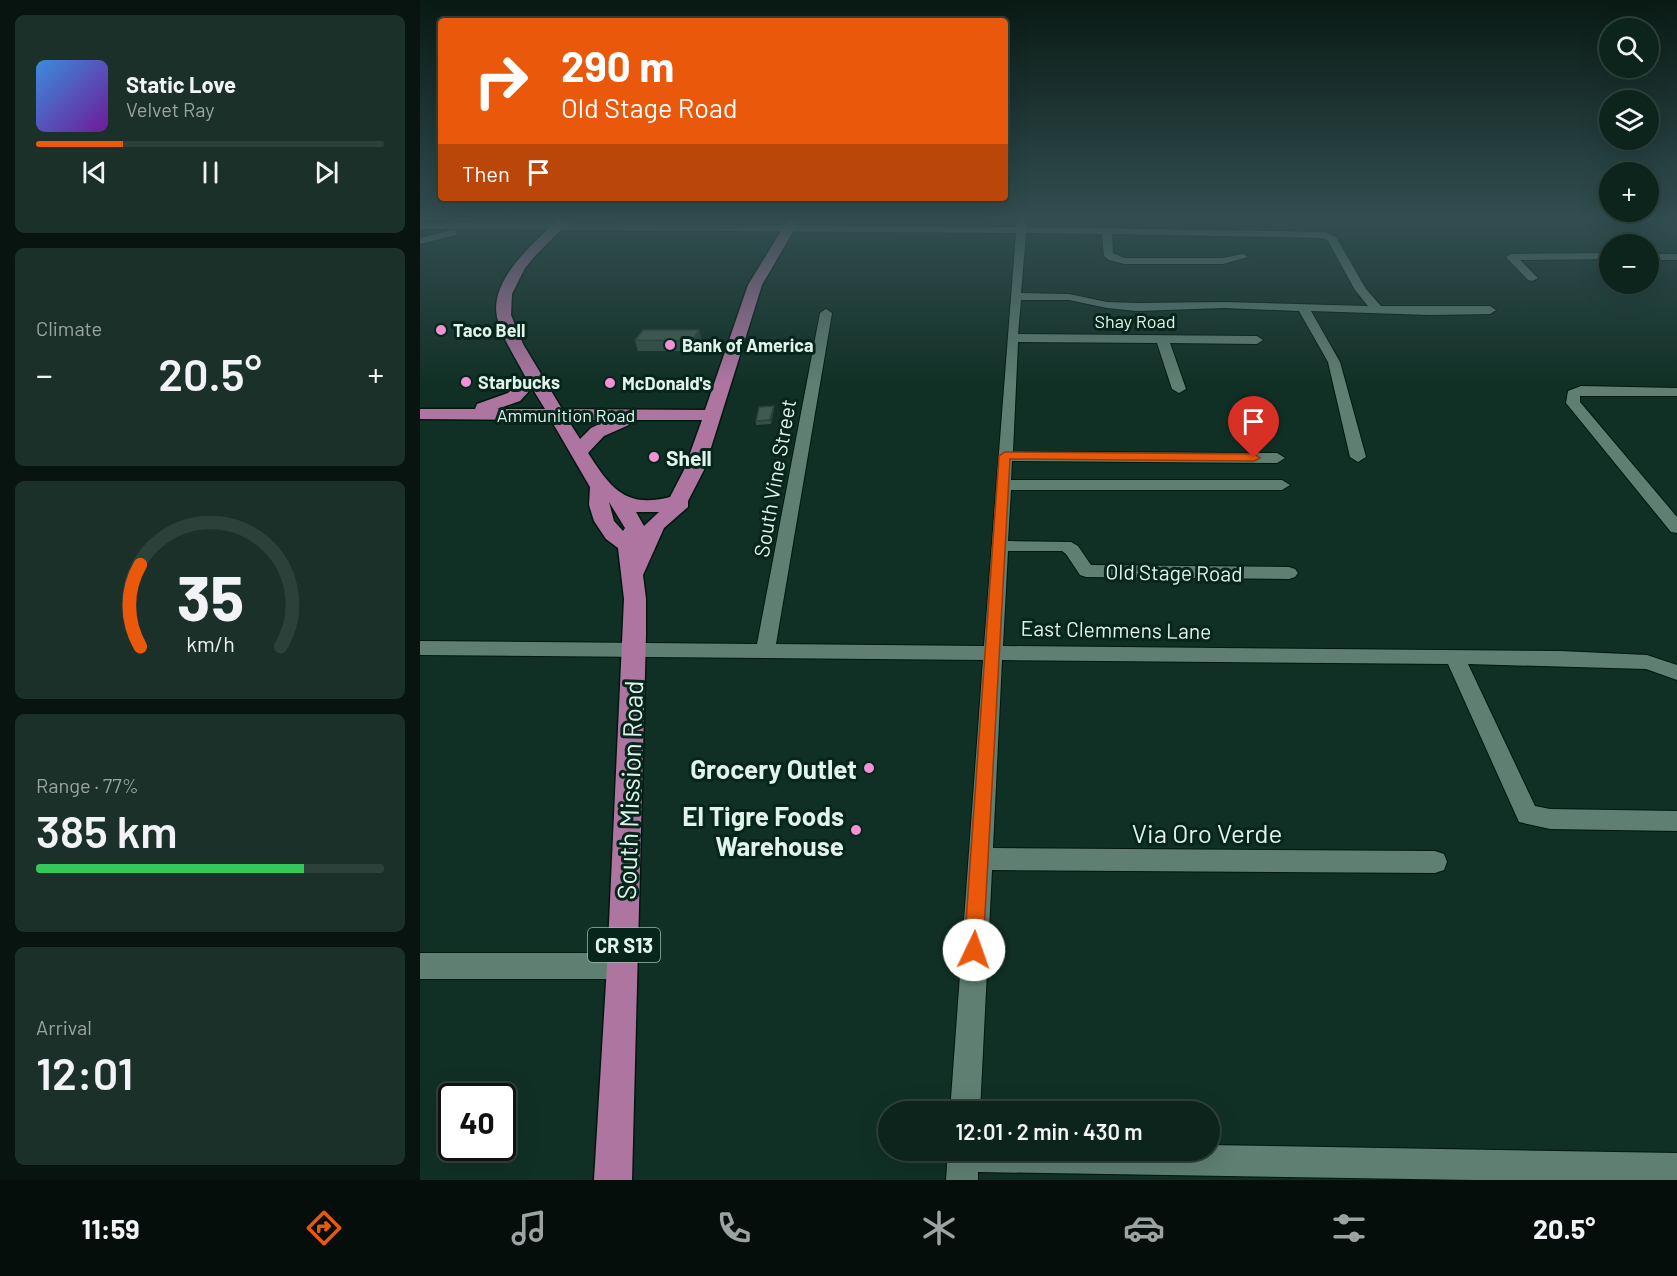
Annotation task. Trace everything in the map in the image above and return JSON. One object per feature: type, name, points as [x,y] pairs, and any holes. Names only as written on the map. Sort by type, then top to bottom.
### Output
[{"type":"main road","points":[[517,273],[505,294],[504,315],[508,328],[515,344],[600,487],[627,504],[643,508],[654,508],[678,501]]},
{"type":"main road","points":[[633,573],[655,525],[678,507],[678,501],[694,470],[755,285],[762,273]]},
{"type":"main road","points":[[455,414],[509,400],[535,375]]},
{"type":"main road","name":"Ammunition Road","points":[[420,414],[712,415]]},
{"type":"main road","points":[[579,453],[598,429],[648,415]]},
{"type":"main road","points":[[600,487],[597,504],[612,536],[628,545]]},
{"type":"main road","name":"South Mission Road","points":[[613,1180],[623,966],[635,599],[628,545],[634,528],[619,499]]},
{"type":"street","points":[[966,1101],[1017,273]]},
{"type":"street","points":[[1351,273],[1361,290],[1378,310]]},
{"type":"street","points":[[1527,273],[1532,278]]},
{"type":"street","points":[[1015,296],[1069,297],[1107,305],[1137,307],[1224,305],[1378,310],[1490,310]]},
{"type":"street","points":[[1303,307],[1334,362],[1358,457]]},
{"type":"street","name":"South Vine Street","points":[[765,651],[826,313]]},
{"type":"street","name":"Shay Road","points":[[1012,338],[1257,340]]},
{"type":"street","points":[[1162,339],[1179,389]]},
{"type":"street","points":[[1677,392],[1581,390],[1573,394],[1574,403],[1677,528]]},
{"type":"street","points":[[1005,456],[1277,458]]},
{"type":"street","points":[[1003,485],[1282,485]]},
{"type":"street","name":"Old Stage Road","points":[[999,546],[1065,546],[1072,550],[1086,571],[1289,573]]},
{"type":"street","name":"East Clemmens Lane","points":[[420,648],[1455,657],[1647,662],[1677,673]]},
{"type":"street","points":[[1455,657],[1527,814],[1550,819],[1677,821]]},
{"type":"street","name":"Via Oro Verde","points":[[979,859],[1435,862]]},
{"type":"street","points":[[420,966],[623,966]]},
{"type":"street","points":[[963,1162],[1677,1168]]},
{"type":"building","points":[[643,330],[699,330],[692,341],[635,340]]},
{"type":"building","points":[[774,406],[770,420],[756,421],[759,407]]},
{"type":"place","name":"Taco Bell","points":[[441,330]]},
{"type":"place","name":"Bank of America","points":[[670,345]]},
{"type":"place","name":"Starbucks","points":[[466,382]]},
{"type":"place","name":"McDonald's","points":[[610,383]]},
{"type":"place","name":"Shell","points":[[654,457]]},
{"type":"place","name":"Grocery Outlet","points":[[869,768]]},
{"type":"place","name":"El Tigre Foods Warehouse","points":[[856,830]]},
{"type":"route","points":[[974,950],[1005,456],[1254,458]]}]
